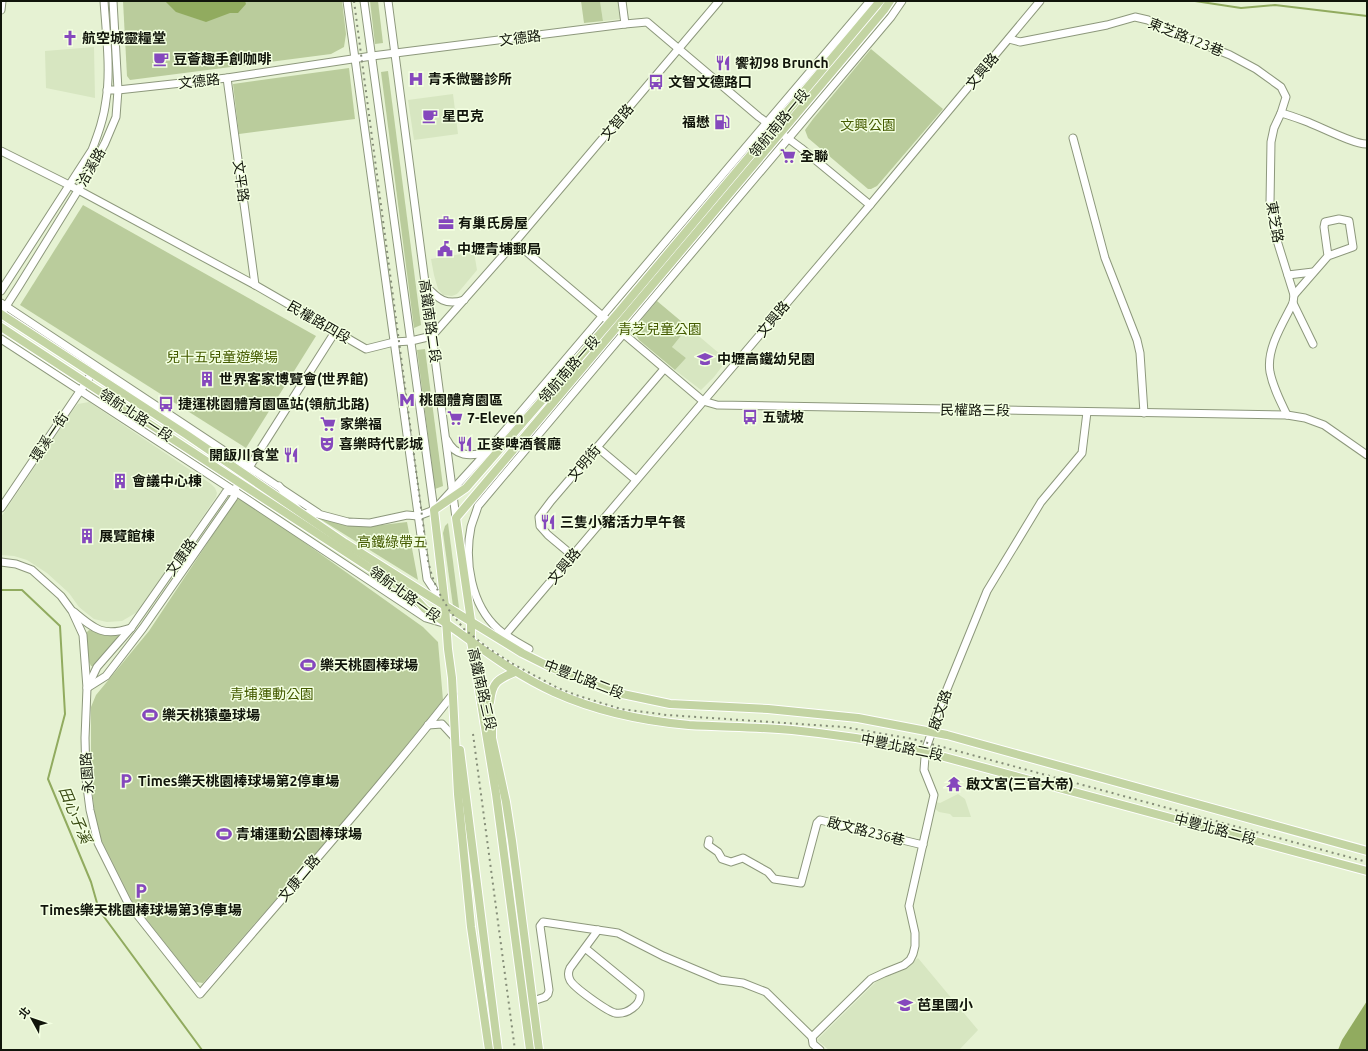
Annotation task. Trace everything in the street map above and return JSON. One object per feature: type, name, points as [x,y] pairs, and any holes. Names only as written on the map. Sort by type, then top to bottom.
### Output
[{"type":"main road","name":"領航南路一段","points":[[456,518],[616,328],[778,130],[880,1]]},
{"type":"main road","name":"領航南路一段","points":[[434,510],[453,493],[466,488],[884,10],[890,1]]},
{"type":"main road","name":"領航北路一段","points":[[1,314],[95,370],[302,514],[445,606]]},
{"type":"main road","name":"領航北路一段","points":[[1,327],[412,596],[425,609],[446,624]]},
{"type":"main road","name":"高鐵南路二段","points":[[434,510],[446,624]]},
{"type":"main road","name":"高鐵南路二段","points":[[456,518],[470,621],[471,642]]},
{"type":"main road","name":"中豐北路二段","points":[[445,606],[489,634],[536,660],[613,692],[670,704],[768,709],[858,718],[947,735],[1367,851]]},
{"type":"main road","name":"中豐北路二段","points":[[446,624],[516,672],[554,692],[600,708],[658,721],[688,725],[791,730],[854,737],[925,751],[1367,871]]},
{"type":"main road","name":"高鐵南路三段","points":[[446,624],[452,678],[458,794],[471,927],[490,1050]]},
{"type":"main road","name":"高鐵南路三段","points":[[471,642],[496,794],[530,1050]]},
{"type":"main road","name":"高鐵南路三段","points":[[471,642],[480,668],[492,723],[492,738],[510,826],[539,1050]]},
{"type":"main road","points":[[492,723],[490,702],[491,689],[500,679],[516,672]]},
{"type":"main road","points":[[478,689],[492,738]]},
{"type":"main road","name":"高鐵南路三段","points":[[453,694],[498,1050]]},
{"type":"main road","points":[[529,1036],[533,1001]]},
{"type":"main road","points":[[490,1050],[492,1010]]},
{"type":"street","points":[[1,10],[2,1]]},
{"type":"street","name":"洽溪路","points":[[1,291],[92,150],[100,127],[108,79],[104,1]]},
{"type":"street","name":"洽溪路","points":[[1,314],[4,304],[78,190],[105,143],[116,117],[118,90],[113,1]]},
{"type":"street","points":[[347,1],[427,579],[445,606]]},
{"type":"street","name":"高鐵南路二段","points":[[364,1],[434,510]]},
{"type":"street","name":"高鐵南路二段","points":[[388,1],[456,518]]},
{"type":"street","points":[[622,1],[625,24]]},
{"type":"street","name":"文智路","points":[[515,242],[719,1]]},
{"type":"street","name":"領航南路一段","points":[[453,493],[870,1]]},
{"type":"street","name":"領航南路一段","points":[[507,472],[891,17],[902,1]]},
{"type":"street","name":"文興路","points":[[505,635],[870,205],[1040,1]]},
{"type":"street","name":"東芝路123巷","points":[[1009,39],[1020,42],[1107,25],[1135,17],[1148,20],[1158,26],[1230,55],[1270,78],[1281,87],[1286,97],[1281,113]]},
{"type":"street","name":"文德路","points":[[107,90],[227,78],[372,56],[647,22],[767,123],[778,130],[870,205]]},
{"type":"street","name":"文平路","points":[[227,78],[255,285]]},
{"type":"street","points":[[1281,113],[1305,120],[1352,141],[1367,144]]},
{"type":"street","name":"東芝路","points":[[1281,113],[1274,128],[1271,142],[1270,203],[1274,234],[1294,295],[1293,303],[1272,347],[1270,371],[1275,389],[1286,415]]},
{"type":"street","points":[[1073,138],[1105,258],[1137,340],[1140,353],[1144,413]]},
{"type":"street","name":"民權路四段","points":[[1,151],[69,185],[255,285],[366,349],[394,342],[411,341],[432,336]]},
{"type":"street","points":[[1294,295],[1312,272],[1328,256],[1353,247],[1348,221],[1339,219],[1326,222],[1324,227],[1328,256]]},
{"type":"street","points":[[432,336],[515,242],[603,316]]},
{"type":"street","points":[[1288,275],[1312,272]]},
{"type":"street","points":[[426,286],[441,300],[456,303],[464,300]]},
{"type":"street","points":[[1293,303],[1313,344]]},
{"type":"street","name":"領航北路一段","points":[[4,304],[95,370],[250,467],[320,514]]},
{"type":"street","name":"民權路三段","points":[[603,316],[703,401],[717,405],[1286,415],[1305,418],[1324,425],[1367,455]]},
{"type":"street","name":"文康路","points":[[87,688],[106,676],[143,628],[232,501],[234,491],[244,474],[250,467],[335,332]]},
{"type":"street","name":"領航北路一段","points":[[1,339],[81,390],[426,618],[446,624]]},
{"type":"street","name":"文明街","points":[[573,556],[548,535],[540,526],[539,517],[664,368]]},
{"type":"street","name":"環溪一街","points":[[1,508],[95,370]]},
{"type":"street","name":"啟文路","points":[[812,1037],[871,980],[884,972],[904,965],[910,960],[915,946],[915,933],[909,906],[934,795],[924,770],[925,751],[932,733],[936,716],[987,591],[1041,502],[1082,453],[1087,412]]},
{"type":"street","points":[[446,437],[449,445],[457,452],[464,455],[472,456],[486,454]]},
{"type":"street","points":[[598,447],[636,480]]},
{"type":"street","points":[[478,492],[507,472]]},
{"type":"street","points":[[507,472],[478,506],[471,526],[469,543],[470,571],[475,596],[484,614],[505,635],[529,649]]},
{"type":"street","points":[[279,486],[302,514],[320,514],[348,522],[370,523],[407,515],[418,516],[434,510]]},
{"type":"street","name":"文康路","points":[[87,688],[97,667],[132,628],[226,492],[234,491]]},
{"type":"street","name":"永園路","points":[[1,562],[16,564],[32,570],[60,596],[72,611],[83,635],[87,688],[85,738],[86,779],[90,810],[98,843],[128,904],[200,994]]},
{"type":"street","points":[[72,611],[92,627],[106,632],[119,632],[132,628],[143,628]]},
{"type":"street","name":"文康二路","points":[[200,994],[453,694]]},
{"type":"street","points":[[428,725],[442,724],[454,737]]},
{"type":"street","name":"啟文路236巷","points":[[709,840],[708,845],[718,852],[722,859],[731,862],[743,858],[768,872],[774,878],[802,883],[817,823],[820,820],[923,845]]},
{"type":"street","points":[[533,1001],[545,997],[549,990],[540,926],[543,922],[618,933],[662,956],[720,980],[743,983],[761,989],[766,992],[812,1037],[813,1044],[820,1050]]},
{"type":"street","points":[[585,948],[640,993],[641,998],[633,1008],[615,1013],[574,986],[570,980],[568,972],[585,948],[598,930]]},
{"type":"shaded area","points":[[165,1],[245,1],[246,4],[238,13],[230,13],[206,22],[176,12]]},
{"type":"shaded area","points":[[600,1],[618,1],[621,19],[603,21]]},
{"type":"shaded area","points":[[94,47],[95,98],[46,88],[45,51]]},
{"type":"shaded area","points":[[453,94],[458,134],[414,140],[408,100]]},
{"type":"shaded area","points":[[474,252],[477,270],[457,294],[452,296],[443,295],[438,289],[431,259]]},
{"type":"shaded area","name":"中壢高鐵幼兒園","points":[[688,327],[727,360],[714,377],[701,390],[675,370],[686,358],[672,347]]},
{"type":"shaded area","points":[[89,402],[211,484],[217,493],[216,497],[139,611],[122,621],[107,622],[94,619],[79,607],[69,593],[47,573],[27,560],[14,556],[1,555],[1,517],[73,410],[78,404]]},
{"type":"shaded area","points":[[958,794],[965,799],[971,817],[953,817],[950,814],[939,812],[934,808],[936,802],[940,803]]},
{"type":"shaded area","name":"芭里國小","points":[[918,958],[978,1030],[959,1050],[829,1050],[817,1040],[879,979],[904,969]]},
{"type":"shaded area","points":[[1367,1001],[1367,1050],[1338,1050],[1342,1040]]},
{"type":"green space","points":[[123,1],[342,1],[346,34],[344,47],[331,54],[130,80],[127,76]]},
{"type":"green space","points":[[370,1],[378,1],[383,43],[375,44]]},
{"type":"green space","points":[[581,1],[600,1],[603,21],[584,23]]},
{"type":"green space","name":"文興公園","points":[[871,49],[943,109],[877,186],[868,189],[808,138],[805,130]]},
{"type":"green space","points":[[349,68],[355,119],[239,134],[233,84]]},
{"type":"green space","points":[[388,71],[421,325],[414,328],[381,72]]},
{"type":"green space","name":"兒十五兒童遊樂場","points":[[83,205],[316,336],[246,448],[20,305]]},
{"type":"green space","name":"青芝兒童公園","points":[[657,301],[688,327],[672,347],[686,358],[675,370],[639,340],[635,333],[636,326]]},
{"type":"green space","points":[[425,349],[443,486],[435,489],[417,350]]},
{"type":"green space","name":"青埔運動公園","points":[[242,498],[423,627],[438,642],[443,700],[364,798],[203,983],[196,982],[132,901],[99,835],[91,781],[91,707],[96,695],[149,631],[236,500]]},
{"type":"green space","name":"高鐵綠帶五","points":[[315,516],[373,526],[407,522],[418,580]]},
{"type":"green space","points":[[448,523],[459,608],[453,606],[443,533],[445,526]]},
{"type":"green space","points":[[89,630],[119,636],[120,640],[97,667],[91,666],[87,655],[86,633]]},
{"type":"waterway","points":[[1195,1],[1241,8],[1275,5],[1367,16]]},
{"type":"waterway","name":"田心子溪","points":[[1,590],[22,590],[60,626],[65,714],[48,779],[91,882],[99,910],[202,1050]]},
{"type":"railway","points":[[354,1],[428,561],[438,591],[449,610],[464,629],[488,648],[513,664],[558,688],[621,709],[667,715],[844,727],[913,739],[1367,862]]},
{"type":"railway","points":[[473,734],[515,1050]]},
{"type":"place","name":"航空城靈糧堂","points":[[70,38]]},
{"type":"place","name":"豆薈趣手創咖啡","points":[[161,59]]},
{"type":"place","name":"饗初98 Brunch","points":[[723,63]]},
{"type":"place","name":"青禾微醫診所","points":[[416,79]]},
{"type":"place","name":"文智文德路口","points":[[656,82]]},
{"type":"place","name":"星巴克","points":[[430,116]]},
{"type":"place","name":"福懋","points":[[722,122]]},
{"type":"place","name":"全聯","points":[[788,156]]},
{"type":"place","name":"有巢氏房屋","points":[[446,223]]},
{"type":"place","name":"中壢青埔郵局","points":[[445,249]]},
{"type":"place","name":"中壢高鐵幼兒園","points":[[705,359]]},
{"type":"place","name":"世界客家博覽會(世界館)","points":[[207,379]]},
{"type":"place","name":"桃園體育園區","points":[[407,400]]},
{"type":"place","name":"捷運桃園體育園區站(領航北路)","points":[[166,404]]},
{"type":"place","name":"五號坡","points":[[750,417]]},
{"type":"place","name":"7-Eleven","points":[[455,418]]},
{"type":"place","name":"家樂福","points":[[328,424]]},
{"type":"place","name":"喜樂時代影城","points":[[327,444]]},
{"type":"place","name":"正麥啤酒餐廳","points":[[465,444]]},
{"type":"place","name":"開飯川食堂","points":[[291,455]]},
{"type":"place","name":"會議中心棟","points":[[120,481]]},
{"type":"place","name":"三隻小豬活力早午餐","points":[[548,522]]},
{"type":"place","name":"展覽館棟","points":[[87,536]]},
{"type":"place","name":"樂天桃園棒球場","points":[[308,665]]},
{"type":"place","name":"樂天桃猿壘球場","points":[[150,715]]},
{"type":"place","name":"Times樂天桃園棒球場第2停車場","points":[[126,781]]},
{"type":"place","name":"啟文宮(三官大帝)","points":[[954,784]]},
{"type":"place","name":"青埔運動公園棒球場","points":[[224,834]]},
{"type":"place","name":"Times樂天桃園棒球場第3停車場","points":[[141,891]]},
{"type":"place","name":"芭里國小","points":[[905,1005]]}]
